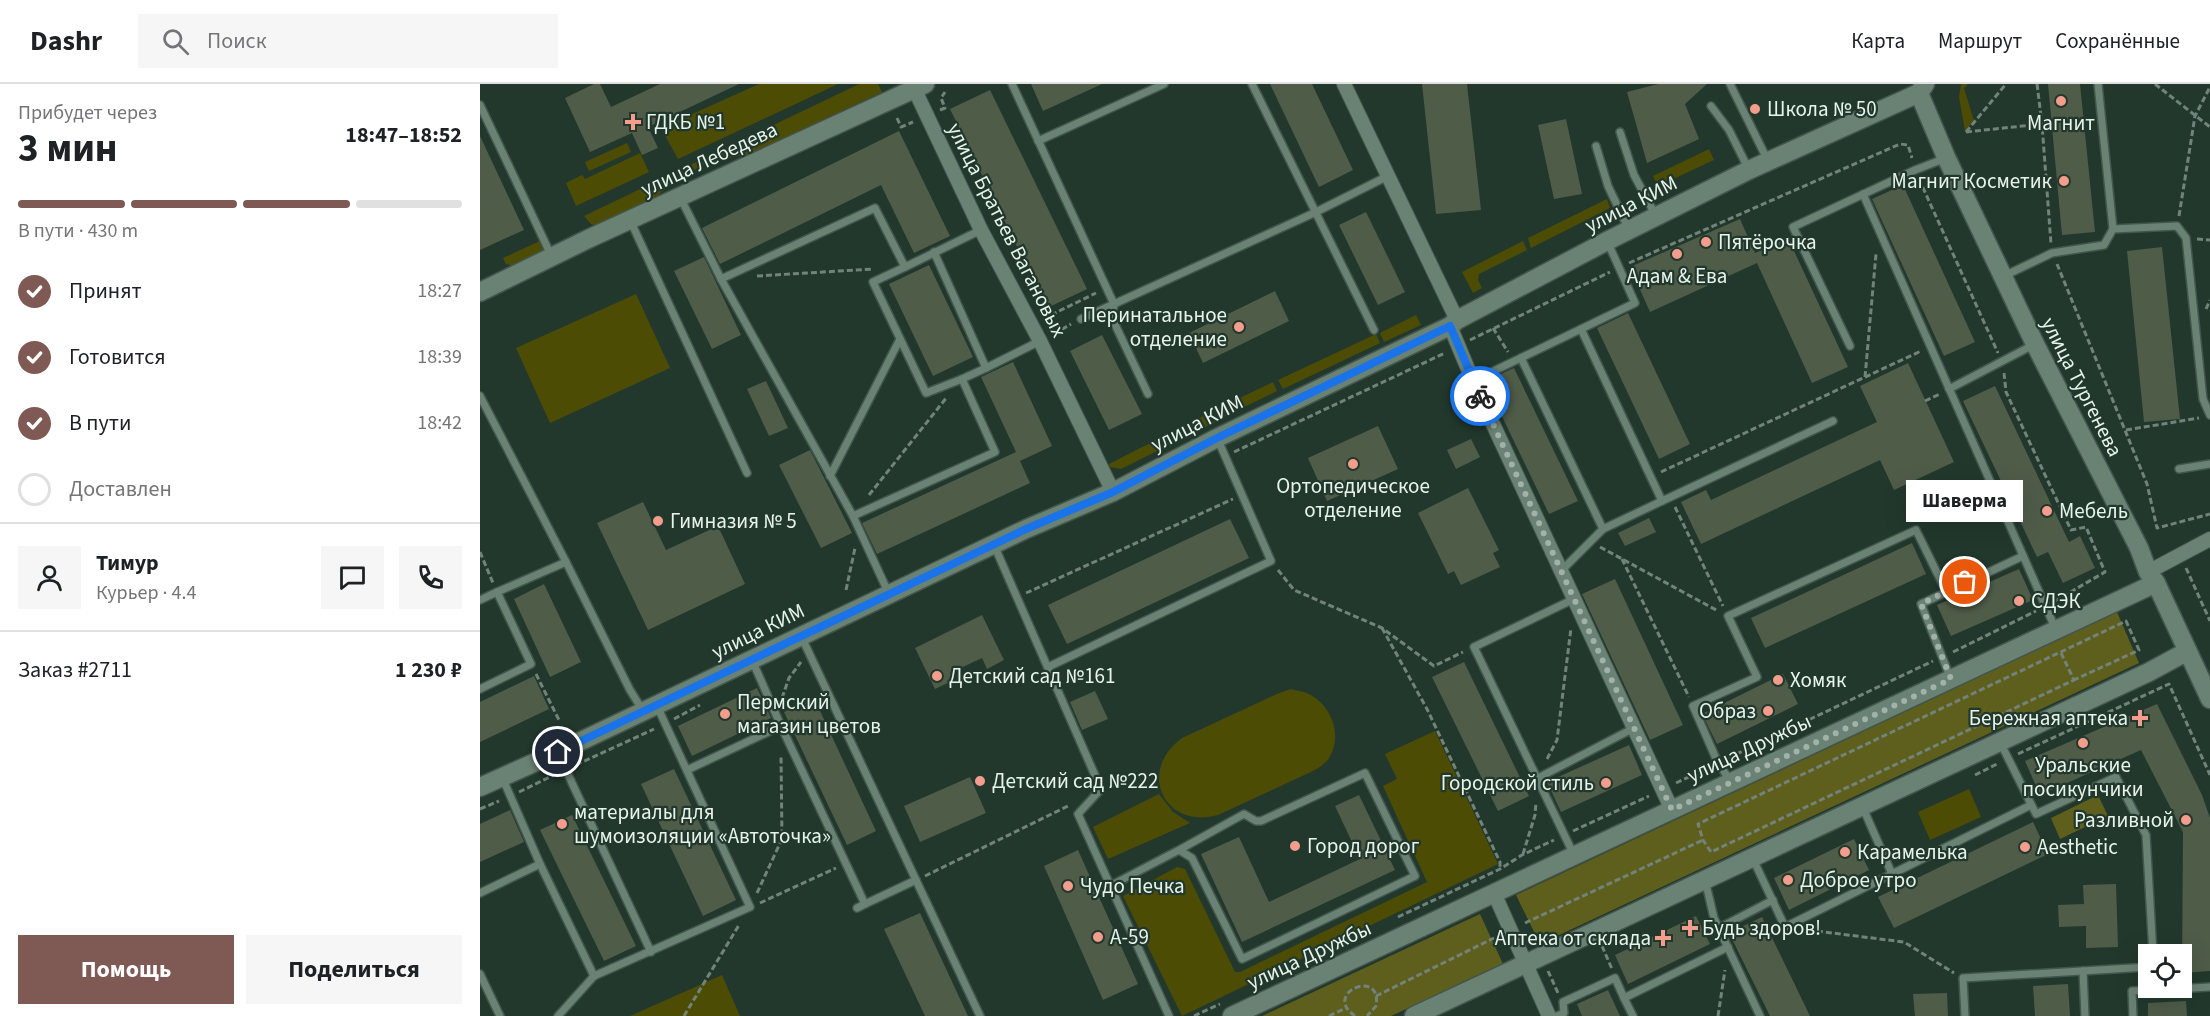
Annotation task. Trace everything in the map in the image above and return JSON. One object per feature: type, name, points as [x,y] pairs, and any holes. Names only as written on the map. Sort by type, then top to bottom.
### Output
[{"type":"street","points":[[1344,84],[1454,323],[1473,381],[1672,810]]},
{"type":"street","name":"улица Лебедева","points":[[480,292],[918,86]]},
{"type":"street","name":"улица Братьев Вагановых","points":[[918,86],[981,230],[1040,341],[1113,492]]},
{"type":"street","name":"улица КИМ","points":[[480,788],[752,660],[805,643],[889,594],[1113,492],[1217,438],[1454,323],[1656,216],[1922,88]]},
{"type":"street","name":"улица Тургенева","points":[[1922,88],[1946,157],[2035,344],[2139,548],[2186,651],[2208,691]]},
{"type":"street","points":[[2152,578],[2210,539]]},
{"type":"street","name":"улица Дружбы","points":[[1232,1016],[2056,630],[2152,578]]},
{"type":"street","points":[[1414,1016],[2149,672],[2186,651]]},
{"type":"street","points":[[1494,893],[1549,1016]]},
{"type":"lane","points":[[1012,84],[1114,304],[1112,318],[1148,394]]},
{"type":"lane","points":[[1038,141],[1164,84]]},
{"type":"lane","points":[[1252,84],[1374,330]]},
{"type":"lane","points":[[1730,84],[1768,161]]},
{"type":"lane","points":[[2004,276],[2052,254],[2104,245],[2113,229],[2098,84]]},
{"type":"lane","points":[[480,105],[484,121],[552,258]]},
{"type":"lane","points":[[1711,106],[1729,130],[1749,170]]},
{"type":"lane","points":[[1620,132],[1634,176],[1656,216]]},
{"type":"lane","points":[[1596,146],[1608,186],[1629,230]]},
{"type":"lane","points":[[1850,346],[1793,227],[1946,157]]},
{"type":"lane","points":[[1081,319],[1314,213],[1388,176]]},
{"type":"lane","points":[[1863,194],[2056,630]]},
{"type":"lane","points":[[680,196],[721,279],[853,516],[889,594]]},
{"type":"lane","points":[[721,279],[874,208],[905,267]]},
{"type":"lane","points":[[630,220],[747,473]]},
{"type":"lane","points":[[2113,229],[2177,226],[2186,238],[2203,399],[2210,415]]},
{"type":"lane","points":[[981,230],[873,282],[926,393],[962,379],[1040,341]]},
{"type":"lane","points":[[1473,381],[1635,303],[1607,241]]},
{"type":"lane","points":[[934,252],[986,368]]},
{"type":"lane","points":[[1581,329],[1662,501]]},
{"type":"lane","points":[[830,476],[900,339]]},
{"type":"lane","points":[[1949,389],[2035,344]]},
{"type":"lane","points":[[1517,360],[1603,529]]},
{"type":"lane","points":[[853,516],[995,452],[962,379]]},
{"type":"lane","points":[[480,396],[630,690],[650,708],[687,770],[750,907],[594,976],[558,1016]]},
{"type":"lane","points":[[1561,571],[1603,529],[1833,421]]},
{"type":"lane","points":[[1048,667],[1271,561],[1217,438]]},
{"type":"lane","points":[[2179,469],[2210,464]]},
{"type":"lane","points":[[1731,782],[1718,763],[1693,706],[1757,677],[1728,616],[1916,530],[1946,591]]},
{"type":"lane","points":[[994,545],[1101,789],[1078,814],[1169,1016]]},
{"type":"lane","points":[[1951,679],[1921,604],[2023,556]]},
{"type":"lane","points":[[480,600],[566,562]]},
{"type":"lane","points":[[480,689],[531,664],[496,592]]},
{"type":"lane","points":[[1574,599],[1474,646],[1574,855]]},
{"type":"lane","points":[[805,643],[980,1016]]},
{"type":"lane","points":[[752,660],[865,904]]},
{"type":"lane","points":[[687,770],[781,726]]},
{"type":"lane","points":[[1538,778],[1634,728]]},
{"type":"lane","points":[[1999,741],[2036,814],[2116,777],[2146,835],[2152,944]]},
{"type":"lane","points":[[558,752],[651,951]]},
{"type":"lane","points":[[1110,885],[1244,814],[1256,821],[1261,821],[1365,773],[1415,876],[1242,959],[1192,858],[1179,850]]},
{"type":"lane","points":[[502,777],[540,864],[594,976]]},
{"type":"lane","points":[[1752,857],[1785,927],[2031,805]]},
{"type":"lane","points":[[1862,806],[1892,874]]},
{"type":"lane","points":[[480,893],[540,864]]},
{"type":"lane","points":[[1705,879],[1714,918],[1760,1016]]},
{"type":"lane","points":[[857,908],[916,880]]},
{"type":"lane","points":[[1719,928],[1773,900]]},
{"type":"lane","points":[[1624,998],[1728,947]]},
{"type":"lane","points":[[1965,1016],[1963,978],[2138,968]]},
{"type":"lane","points":[[2083,971],[2085,1016]]},
{"type":"lane","points":[[480,974],[500,1016]]},
{"type":"lane","points":[[1557,1016],[1564,1012],[1563,1002],[1615,978],[1633,1016]]},
{"type":"lane","points":[[2192,987],[2210,987]]},
{"type":"lane","points":[[2133,1016],[2132,991],[2138,990]]},
{"type":"path","points":[[2006,84],[1966,132],[2042,124]]},
{"type":"path","points":[[2037,84],[2052,254],[2147,484],[2157,528],[2210,514]]},
{"type":"path","points":[[2155,84],[2210,127]]},
{"type":"path","points":[[2177,226],[2195,116],[2210,87]]},
{"type":"path","points":[[945,92],[941,98],[945,108]]},
{"type":"path","points":[[897,118],[901,127],[915,121]]},
{"type":"path","points":[[1864,377],[1878,228]]},
{"type":"path","points":[[756,276],[905,267]]},
{"type":"path","points":[[1040,341],[1051,315],[1106,288]]},
{"type":"path","points":[[1040,341],[1081,319]]},
{"type":"path","points":[[1493,328],[1517,360]]},
{"type":"path","points":[[1651,477],[1931,347]]},
{"type":"path","points":[[853,516],[962,379]]},
{"type":"path","points":[[2125,430],[2199,418]]},
{"type":"path","points":[[1017,597],[1243,494]]},
{"type":"path","points":[[1670,497],[1728,616]]},
{"type":"path","points":[[846,590],[859,528]]},
{"type":"path","points":[[1590,541],[1728,616]]},
{"type":"path","points":[[480,552],[496,592]]},
{"type":"path","points":[[1622,558],[1693,706]]},
{"type":"path","points":[[1271,561],[1294,590],[1382,628],[1434,666],[1474,646]]},
{"type":"path","points":[[2186,568],[2210,621]]},
{"type":"path","points":[[1522,855],[1535,815],[1538,778],[1557,740],[1574,599]]},
{"type":"path","points":[[2126,621],[2139,650],[1711,852],[1703,840],[1698,824],[2061,653],[2126,621]]},
{"type":"path","points":[[1382,628],[1427,710],[1500,862],[1500,868]]},
{"type":"path","points":[[777,716],[789,678],[805,643]]},
{"type":"path","points":[[2061,653],[2074,680]]},
{"type":"path","points":[[531,664],[559,720]]},
{"type":"path","points":[[2169,684],[2210,775]]},
{"type":"path","points":[[684,1016],[750,907],[782,839],[781,726]]},
{"type":"path","points":[[916,880],[1070,804]]},
{"type":"path","points":[[1525,923],[1703,840]]},
{"type":"path","points":[[750,907],[846,864]]},
{"type":"path","points":[[1785,927],[1904,942],[1963,978]]},
{"type":"path","points":[[1376,996],[1494,938]]},
{"type":"path","points":[[1602,946],[1615,978]]},
{"type":"path","points":[[1718,1016],[1728,947]]},
{"type":"path","points":[[1354,1016],[1346,1008],[1347,993],[1359,985],[1369,988],[1376,996],[1376,1006],[1367,1016]]},
{"type":"path","points":[[1329,1016],[1346,1008]]},
{"type":"shaded area","points":[[759,84],[838,84],[678,159],[661,128]]},
{"type":"shaded area","points":[[859,84],[878,84],[882,92],[750,154],[710,162],[680,177],[657,196],[597,226],[591,224],[584,216]]},
{"type":"shaded area","points":[[1961,84],[1968,84],[1964,88],[1974,121],[1965,131],[1959,97]]},
{"type":"shaded area","points":[[627,143],[631,152],[589,171],[585,162]]},
{"type":"shaded area","points":[[1709,149],[1714,160],[1658,186],[1653,176]]},
{"type":"shaded area","points":[[640,153],[649,172],[576,206],[566,183],[582,175],[585,179]]},
{"type":"shaded area","points":[[1607,199],[1610,208],[1531,248],[1528,238]]},
{"type":"shaded area","points":[[542,240],[544,251],[518,267],[506,264],[503,258]]},
{"type":"shaded area","points":[[1523,241],[1527,250],[1479,274],[1478,280],[1482,288],[1473,293],[1462,272]]},
{"type":"shaded area","points":[[636,294],[670,368],[550,423],[516,348]]},
{"type":"shaded area","points":[[1416,315],[1421,325],[1384,342],[1380,333]]},
{"type":"shaded area","points":[[1376,334],[1380,343],[1283,389],[1278,380]]},
{"type":"shaded area","points":[[1273,382],[1277,391],[1219,419],[1215,410]]},
{"type":"shaded area","points":[[1211,412],[1215,422],[1121,469],[1110,467],[1109,464]]},
{"type":"shaded area","points":[[2117,612],[2139,663],[1540,944],[1516,895]]},
{"type":"shaded area","points":[[1291,689],[1305,692],[1317,699],[1333,722],[1335,740],[1326,762],[1315,770],[1218,815],[1199,817],[1184,814],[1171,806],[1163,795],[1159,781],[1161,766],[1168,752],[1182,738]]},
{"type":"shaded area","points":[[1435,731],[1498,864],[1182,1016],[1123,896],[1177,867],[1185,869],[1235,972],[1240,972],[1427,882],[1383,786],[1397,779],[1385,754]]},
{"type":"shaded area","points":[[1969,789],[1981,817],[1930,840],[1918,812]]},
{"type":"shaded area","points":[[1159,794],[1173,812],[1190,823],[1108,859],[1093,827]]},
{"type":"shaded area","points":[[2098,795],[2108,816],[2060,839],[2051,818]]},
{"type":"shaded area","points":[[1480,914],[1503,964],[1391,1016],[1262,1016]]},
{"type":"shaded area","points":[[722,975],[740,1016],[630,1016]]},
{"type":"building","points":[[594,84],[600,84],[611,107],[660,84],[739,84],[648,127],[658,148],[642,155],[632,133],[590,152],[565,98]]},
{"type":"building","points":[[1031,84],[1102,84],[1043,111]]},
{"type":"building","points":[[1270,84],[1312,84],[1353,170],[1319,187]]},
{"type":"building","points":[[1422,84],[1467,84],[1481,210],[1436,214]]},
{"type":"building","points":[[1658,84],[1707,84],[1685,104],[1699,139],[1647,163],[1627,92]]},
{"type":"building","points":[[2048,84],[2080,84],[2095,232],[2062,235]]},
{"type":"building","points":[[990,90],[1087,289],[1047,308],[950,109]]},
{"type":"building","points":[[1566,119],[1582,194],[1554,199],[1538,125]]},
{"type":"building","points":[[899,131],[950,236],[914,253],[881,185],[720,264],[702,228]]},
{"type":"building","points":[[480,136],[524,230],[480,250]]},
{"type":"building","points":[[1903,185],[1975,342],[1944,356],[1872,199]]},
{"type":"building","points":[[1366,212],[1405,292],[1378,305],[1339,225]]},
{"type":"building","points":[[1740,219],[1755,253],[1788,238],[1848,367],[1812,383],[1757,263],[1650,312],[1630,267]]},
{"type":"building","points":[[2162,247],[2180,419],[2144,422],[2127,251]]},
{"type":"building","points":[[704,257],[741,335],[712,349],[674,271]]},
{"type":"building","points":[[929,265],[973,357],[933,376],[889,284]]},
{"type":"building","name":"Перинатальное отделение","points":[[1275,291],[1289,321],[1203,363],[1189,333]]},
{"type":"building","points":[[1628,313],[1690,444],[1659,459],[1597,328]]},
{"type":"building","points":[[1102,335],[1142,414],[1109,430],[1070,351]]},
{"type":"building","points":[[1013,362],[1052,446],[1020,461],[1030,483],[877,554],[862,523],[1016,452],[981,377]]},
{"type":"building","points":[[1908,363],[1954,462],[1894,490],[1880,460],[1701,544],[1681,502],[1706,490],[1711,500],[1877,422],[1860,386]]},
{"type":"building","points":[[1514,368],[1578,501],[1549,514],[1485,381]]},
{"type":"building","points":[[766,381],[788,428],[769,436],[747,389]]},
{"type":"building","points":[[1995,386],[2069,542],[2080,536],[2095,568],[2063,583],[2048,552],[2037,557],[1963,401]]},
{"type":"building","name":"Ортопедическое отделение","points":[[1378,426],[1398,469],[1327,501],[1308,458]]},
{"type":"building","points":[[1471,439],[1480,457],[1456,469],[1447,450]]},
{"type":"building","points":[[810,450],[852,533],[821,548],[779,465]]},
{"type":"building","points":[[1468,488],[1499,550],[1493,553],[1500,567],[1461,585],[1454,571],[1448,574],[1418,513]]},
{"type":"building","points":[[643,502],[666,550],[718,526],[745,584],[648,630],[597,523]]},
{"type":"building","points":[[1649,518],[1656,532],[1625,546],[1618,533]]},
{"type":"building","points":[[1230,519],[1249,558],[1067,644],[1048,605]]},
{"type":"building","points":[[1912,543],[1926,574],[1765,648],[1751,618]]},
{"type":"building","points":[[2019,569],[2033,600],[1951,636],[1937,605]]},
{"type":"building","points":[[1615,579],[1683,725],[1650,740],[1582,594]]},
{"type":"building","points":[[544,584],[581,662],[550,677],[514,599]]},
{"type":"building","points":[[982,615],[1004,660],[987,669],[982,658],[950,673],[954,680],[935,689],[915,648]]},
{"type":"building","points":[[1464,662],[1529,796],[1498,811],[1432,677]]},
{"type":"building","points":[[1783,674],[1798,704],[1717,744],[1702,714]]},
{"type":"building","points":[[534,676],[549,709],[480,742],[480,702]]},
{"type":"building","points":[[757,688],[771,718],[692,756],[678,726]]},
{"type":"building","points":[[1095,691],[1108,719],[1082,730],[1070,702]]},
{"type":"building","points":[[814,698],[876,831],[847,845],[784,712]]},
{"type":"building","points":[[2157,704],[2202,795],[2210,818],[2210,971],[2192,972],[2192,944],[2182,944],[2183,832],[2141,750],[2040,795],[2025,761]]},
{"type":"building","points":[[1629,745],[1642,775],[1561,812],[1547,782]]},
{"type":"building","points":[[674,769],[736,900],[703,916],[641,784]]},
{"type":"building","points":[[970,777],[986,813],[920,842],[904,806]]},
{"type":"building","points":[[1359,795],[1395,870],[1242,942],[1201,854],[1239,837],[1269,902],[1360,859],[1335,806]]},
{"type":"building","points":[[510,810],[524,842],[480,862],[480,824]]},
{"type":"building","points":[[572,815],[636,946],[604,961],[540,830]]},
{"type":"building","points":[[2033,822],[2048,854],[1894,928],[1878,897]]},
{"type":"building","points":[[1854,839],[1869,870],[1789,910],[1774,878]]},
{"type":"building","points":[[1078,850],[1138,984],[1103,1000],[1044,866]]},
{"type":"building","points":[[2116,884],[2118,947],[2086,948],[2086,926],[2059,927],[2058,905],[2084,904],[2083,885]]},
{"type":"building","points":[[920,913],[968,1016],[925,1016],[884,929]]},
{"type":"building","points":[[1696,916],[1710,944],[1628,984],[1615,955]]},
{"type":"building","points":[[1762,917],[1810,1016],[1770,1016],[1729,933]]},
{"type":"building","points":[[2068,984],[2070,1016],[2035,1016],[2033,986]]},
{"type":"building","points":[[1608,990],[1620,1016],[1582,1016],[1577,1004]]},
{"type":"building","points":[[1947,993],[1948,1016],[1915,1016],[1913,994]]},
{"type":"building","points":[[2186,1001],[2187,1016],[2148,1016],[2148,1003]]},
{"type":"way so far","points":[[1480,396],[1672,810],[1951,679],[1921,604],[1965,582]]},
{"type":"place","name":"Магнит","points":[[2061,101]]},
{"type":"place","name":"Школа № 50","points":[[1755,109]]},
{"type":"place","name":"ГДКБ №1","points":[[633,122]]},
{"type":"place","name":"Магнит Косметик","points":[[2064,181]]},
{"type":"place","name":"Пятёрочка","points":[[1706,242]]},
{"type":"place","name":"Адам & Ева","points":[[1677,254]]},
{"type":"place","name":"Перинатальное отделение","points":[[1239,327]]},
{"type":"place","name":"Ортопедическое отделение","points":[[1353,464]]},
{"type":"place","name":"Мебель","points":[[2047,511]]},
{"type":"place","name":"Гимназия № 5","points":[[658,521]]},
{"type":"place","name":"Шаверма","points":[[1965,582]]},
{"type":"place","name":"СДЭК","points":[[2019,601]]},
{"type":"place","name":"Детский сад №161","points":[[937,676]]},
{"type":"place","name":"Хомяк","points":[[1778,680]]},
{"type":"place","name":"Образ","points":[[1768,711]]},
{"type":"place","name":"Пермский магазин цветов","points":[[725,714]]},
{"type":"place","name":"Бережная аптека","points":[[2140,718]]},
{"type":"place","name":"Уральские посикунчики","points":[[2083,743]]},
{"type":"place","name":"Детский сад №222","points":[[980,781]]},
{"type":"place","name":"Городской стиль","points":[[1606,783]]},
{"type":"place","name":"Разливной","points":[[2186,820]]},
{"type":"place","name":"материалы для шумоизоляции «Автоточка»","points":[[562,824]]},
{"type":"place","name":"Город дорог","points":[[1295,846]]},
{"type":"place","name":"Aesthetic","points":[[2025,847]]},
{"type":"place","name":"Карамелька","points":[[1845,852]]},
{"type":"place","name":"Доброе утро","points":[[1788,880]]},
{"type":"place","name":"Чудо Печка","points":[[1068,886]]},
{"type":"place","name":"Будь здоров!","points":[[1690,928]]},
{"type":"place","name":"А-59","points":[[1098,937]]},
{"type":"place","name":"Аптека от склада","points":[[1663,938]]},
{"type":"route","points":[[558,752],[1026,529],[1113,492],[1217,438],[1450,326],[1480,396]]}]
